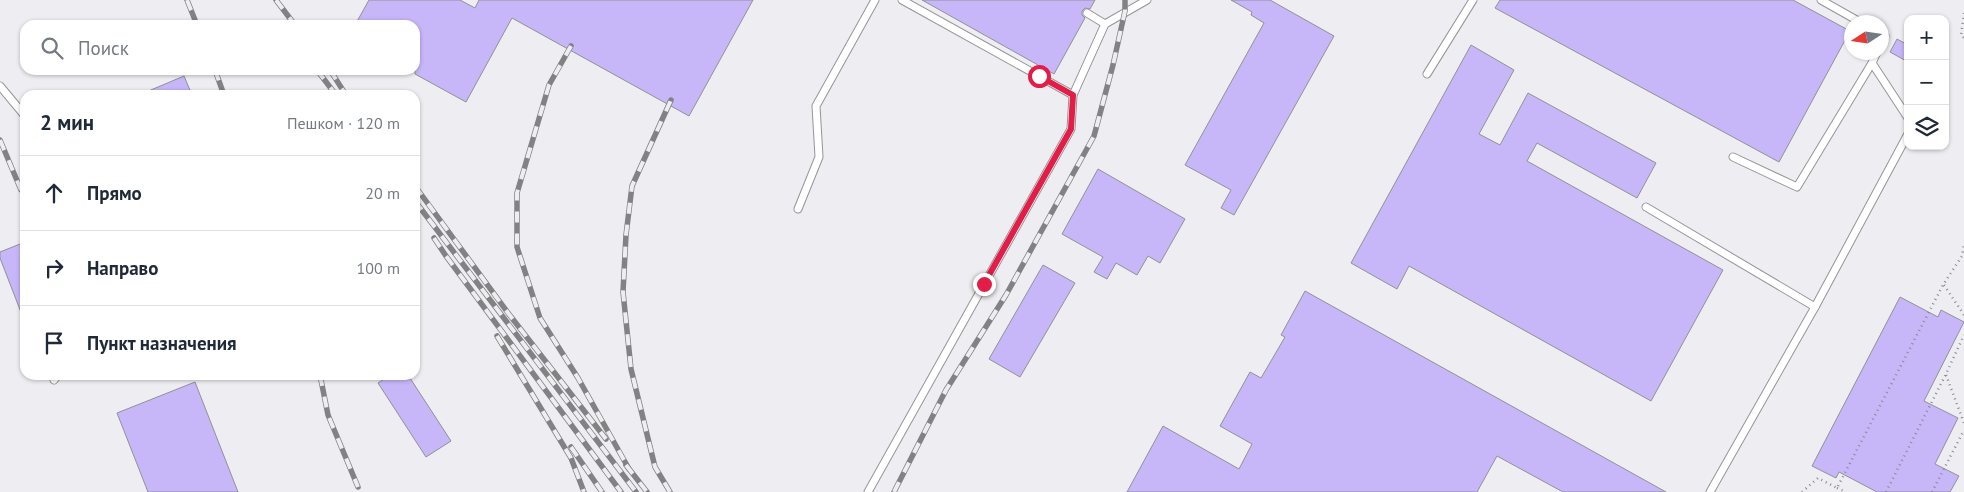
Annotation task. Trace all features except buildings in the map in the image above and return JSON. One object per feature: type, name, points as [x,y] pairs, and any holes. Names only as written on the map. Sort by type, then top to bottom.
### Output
[{"type":"lane","points":[[798,210],[819,157],[816,106],[875,0]]},
{"type":"lane","points":[[902,0],[1073,95]]},
{"type":"lane","points":[[868,492],[1071,129],[1073,95],[1105,24],[1147,0]]},
{"type":"lane","points":[[1427,74],[1473,0]]},
{"type":"lane","points":[[1821,0],[1848,15]]},
{"type":"lane","points":[[1087,13],[1105,24]]},
{"type":"lane","points":[[1733,157],[1797,187],[1873,60]]},
{"type":"lane","points":[[1872,63],[1904,112]]},
{"type":"lane","points":[[0,86],[20,110]]},
{"type":"lane","points":[[1710,492],[1815,307],[1904,141]]},
{"type":"lane","points":[[1646,207],[1815,307]]},
{"type":"path","points":[[1964,13],[1961,34],[1964,38]]},
{"type":"path","points":[[1838,488],[1943,285],[1962,256],[1964,244]]},
{"type":"path","points":[[1943,285],[1964,315]]},
{"type":"path","points":[[1886,492],[1964,335]]},
{"type":"path","points":[[1946,374],[1964,423]]},
{"type":"path","points":[[1932,492],[1964,430]]},
{"type":"path","points":[[1802,492],[1818,478],[1846,492]]},
{"type":"railway","points":[[187,0],[195,20]]},
{"type":"railway","points":[[276,0],[291,20]]},
{"type":"railway","points":[[894,492],[946,390],[1006,295],[1094,136],[1113,65],[1125,11],[1125,0]]},
{"type":"railway","points":[[571,46],[549,85],[517,193],[517,247],[540,318],[578,378],[629,469]]},
{"type":"railway","points":[[217,75],[222,90]]},
{"type":"railway","points":[[321,75],[332,90]]},
{"type":"railway","points":[[333,75],[343,90]]},
{"type":"railway","points":[[670,492],[655,467],[631,369],[623,292],[626,235],[632,186],[671,100]]},
{"type":"railway","points":[[0,140],[20,188]]},
{"type":"railway","points":[[420,193],[508,313],[606,439]]},
{"type":"railway","points":[[420,208],[636,492]]},
{"type":"railway","points":[[434,238],[621,492]]},
{"type":"railway","points":[[497,336],[571,458],[584,492]]},
{"type":"railway","points":[[321,380],[328,415],[358,487]]},
{"type":"railway","points":[[571,447],[602,492]]},
{"type":"railway","points":[[626,465],[647,492]]},
{"type":"route","points":[[984,284],[1071,129],[1073,95],[1039,76]]}]
